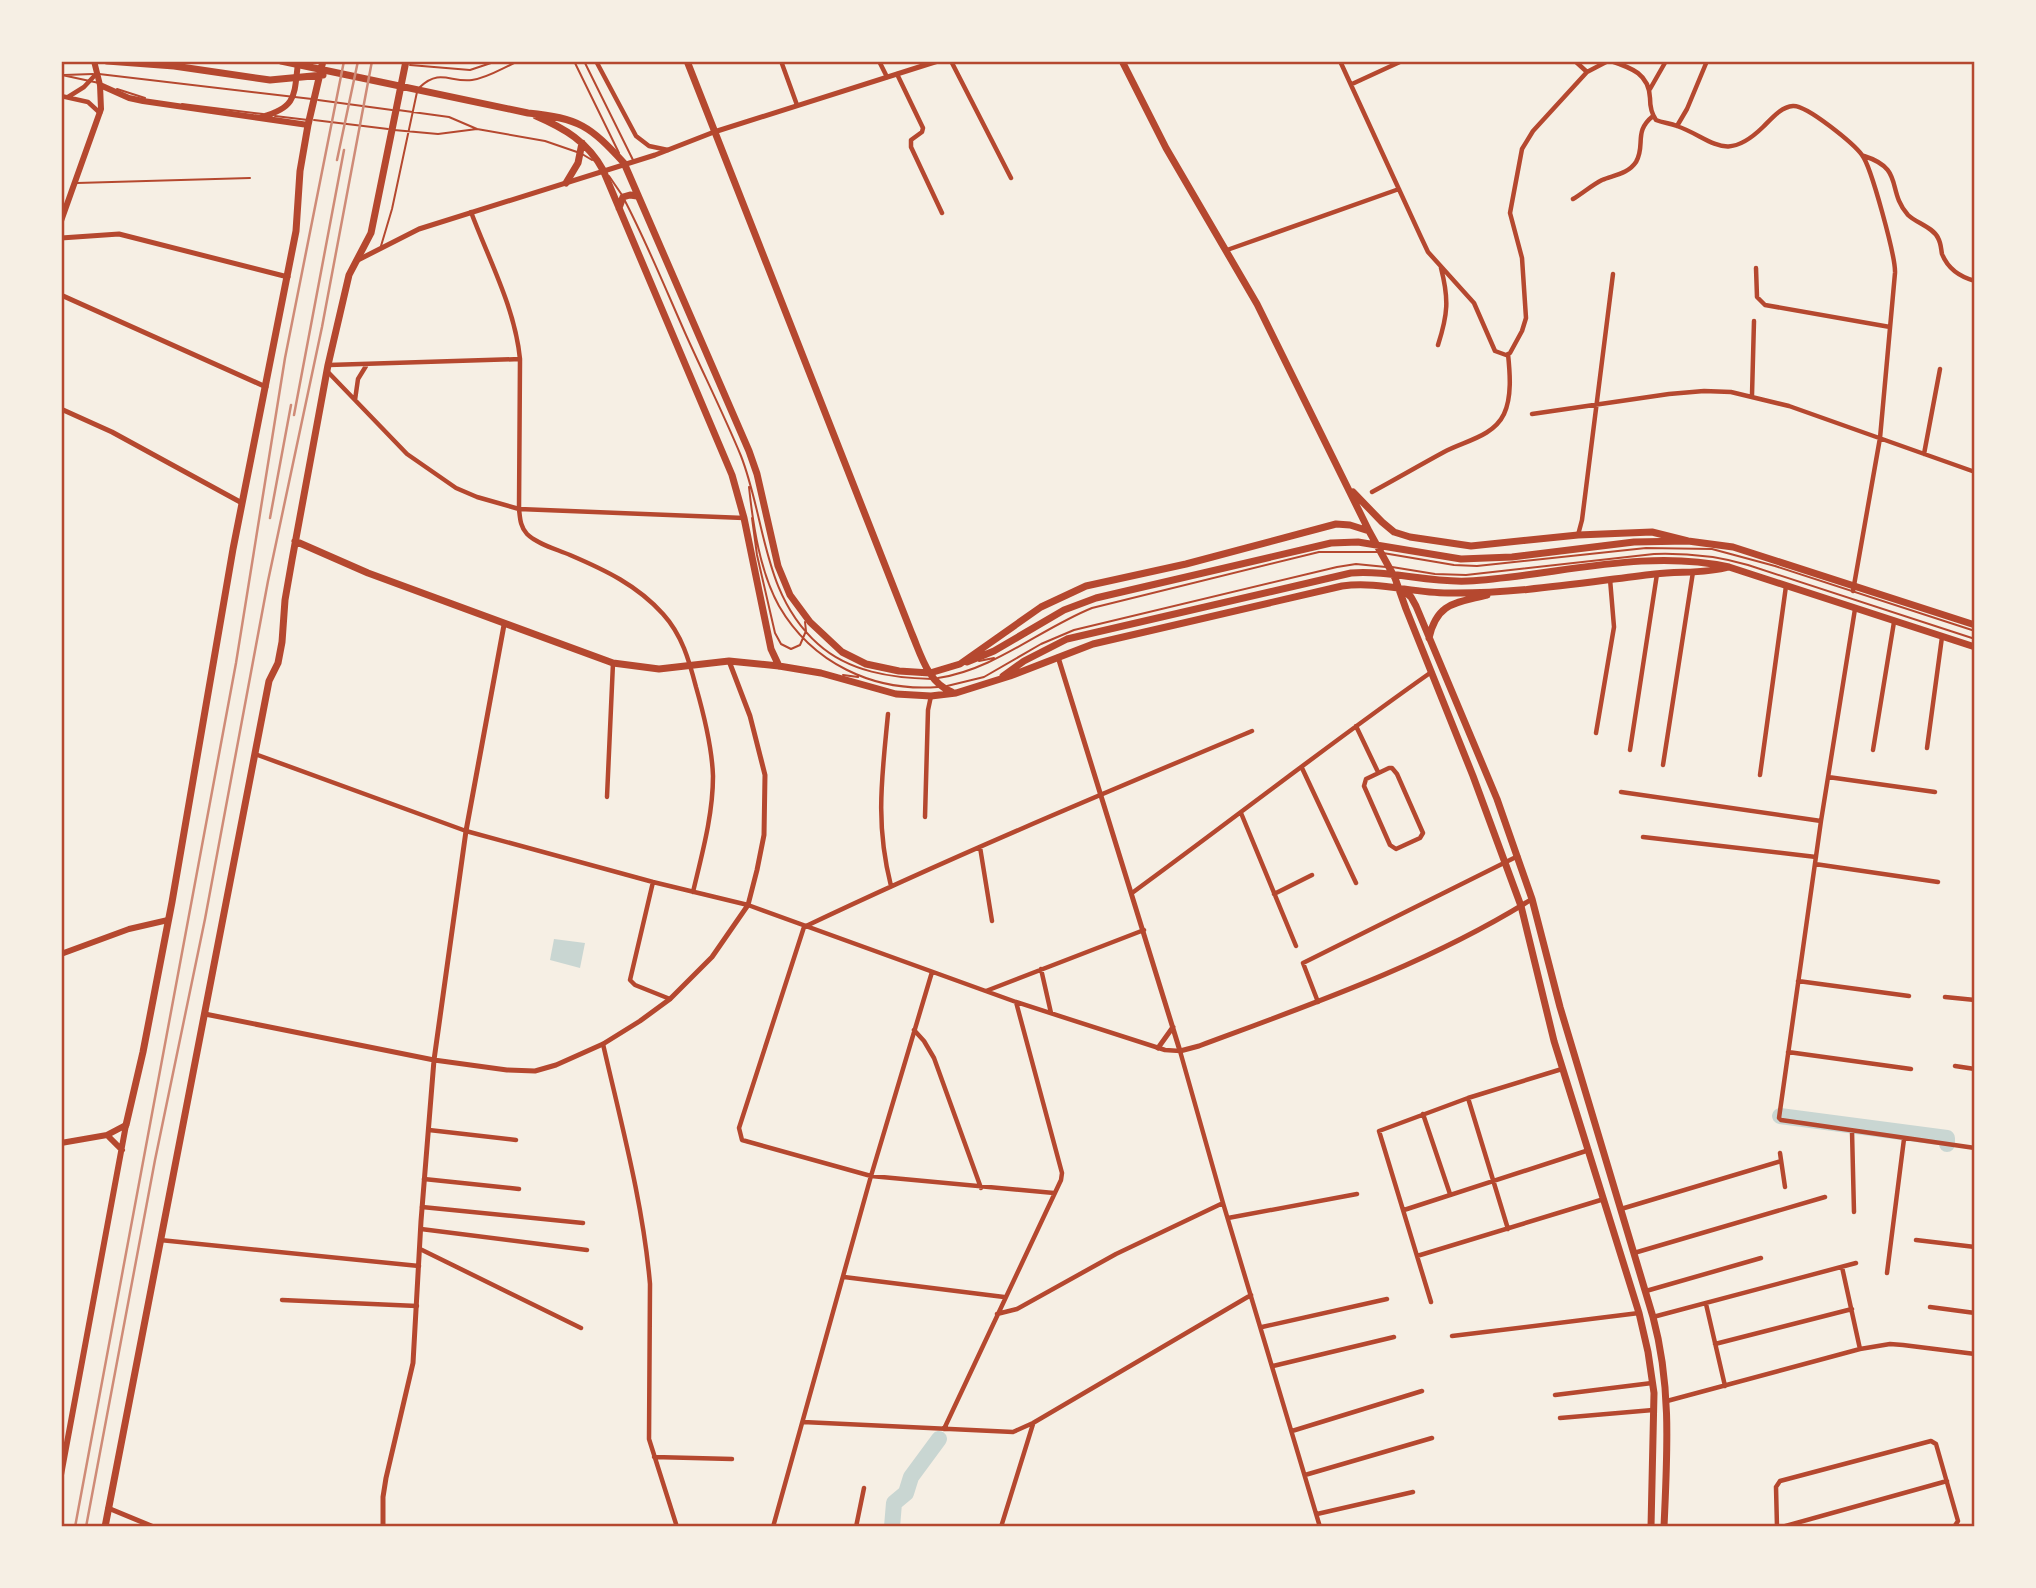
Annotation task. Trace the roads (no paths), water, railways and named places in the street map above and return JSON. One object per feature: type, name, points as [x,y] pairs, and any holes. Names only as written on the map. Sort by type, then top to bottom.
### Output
[{"type":"main road","points":[[61,221],[100,113],[100,85],[94,61]]},
{"type":"main road","points":[[107,61],[174,66],[270,80],[341,73]]},
{"type":"main road","points":[[281,61],[528,113],[563,117],[597,134],[624,163],[749,452],[757,474],[778,566],[790,595],[819,632],[842,652],[866,664],[932,676],[993,651],[1064,610],[1096,598],[1316,546],[1358,542],[1475,559],[1634,542],[1688,541]]},
{"type":"main road","points":[[260,118],[280,112],[287,106],[295,89],[298,61]]},
{"type":"main road","points":[[61,1475],[126,1125],[168,920],[242,503],[288,277],[296,231],[300,171],[322,61],[341,73]]},
{"type":"main road","points":[[687,61],[907,621],[932,676],[941,687],[956,693]]},
{"type":"main road","points":[[1122,61],[1166,148],[1257,304],[1395,578],[1521,906],[1563,1068],[1639,1313],[1653,1382],[1650,1527]]},
{"type":"main road","points":[[105,1527],[269,681],[278,663],[285,600],[327,368],[349,275],[371,233],[405,63]]},
{"type":"main road","points":[[100,85],[129,98],[308,125]]},
{"type":"main road","points":[[528,113],[566,130],[595,156],[603,170],[726,458],[744,518],[771,649],[779,666]]},
{"type":"main road","points":[[566,183],[578,163],[582,143]]},
{"type":"main road","points":[[620,208],[623,198],[638,196]]},
{"type":"main road","points":[[1346,484],[1374,516],[1394,532],[1410,537],[1471,546],[1641,530],[1688,541],[1733,547],[1853,588],[1975,625]]},
{"type":"main road","points":[[960,664],[1041,607],[1086,586],[1197,561],[1336,524],[1350,525],[1370,533]]},
{"type":"main road","points":[[295,541],[368,573],[612,663],[659,669],[729,661],[779,666],[821,673],[896,694],[931,696],[956,693],[1093,644],[1342,586],[1374,584],[1443,593],[1502,592],[1657,574],[1714,571],[1729,567]]},
{"type":"main road","points":[[1000,678],[1024,661],[1067,639],[1351,573],[1383,572],[1445,582],[1650,561],[1693,561],[1729,567],[1975,647]]},
{"type":"main road","points":[[1399,588],[1411,597],[1497,799],[1518,856],[1560,1007],[1646,1292],[1662,1355],[1667,1401],[1664,1527]]},
{"type":"main road","points":[[1429,638],[1436,616],[1446,607],[1502,592]]},
{"type":"main road","points":[[61,954],[128,929],[168,920]]},
{"type":"main road","points":[[61,1143],[107,1135],[126,1125]]},
{"type":"main road","points":[[107,1135],[122,1150]]},
{"type":"street","points":[[596,61],[636,136],[649,146],[669,150]]},
{"type":"street","points":[[780,61],[797,105]]},
{"type":"street","points":[[880,61],[887,77]]},
{"type":"street","points":[[356,261],[419,229],[938,61]]},
{"type":"street","points":[[951,61],[1011,178]]},
{"type":"street","points":[[1340,61],[1428,252],[1474,303],[1495,351],[1508,354]]},
{"type":"street","points":[[1352,84],[1402,61]]},
{"type":"street","points":[[1575,61],[1587,72]]},
{"type":"street","points":[[1372,492],[1446,451],[1484,434],[1497,424],[1504,413],[1510,374],[1508,354],[1522,331],[1526,318],[1522,258],[1510,213],[1522,149],[1534,131],[1587,72],[1610,61],[1637,71],[1645,78],[1650,89],[1653,116],[1660,122],[1677,126],[1709,143],[1734,145],[1758,131],[1777,113],[1786,108],[1801,107],[1863,156],[1886,166],[1907,214],[1936,234],[1948,266],[1964,278],[1975,281]]},
{"type":"street","points":[[1650,89],[1666,61]]},
{"type":"street","points":[[1677,126],[1707,61]]},
{"type":"street","points":[[64,97],[84,87],[97,73]]},
{"type":"street","points":[[897,74],[923,128],[911,140],[911,147],[942,213]]},
{"type":"street","points":[[64,97],[88,102],[100,113]]},
{"type":"street","points":[[1573,199],[1600,181],[1631,168],[1639,154],[1641,130],[1653,116]]},
{"type":"street","points":[[1853,588],[1880,438],[1895,263],[1863,156]]},
{"type":"street","points":[[1227,250],[1399,189]]},
{"type":"street","points":[[471,212],[512,316],[520,359],[520,522],[527,534],[604,569],[646,597],[676,631],[690,665],[706,731],[713,775],[706,840],[693,891]]},
{"type":"street","points":[[61,238],[119,234],[288,277]]},
{"type":"street","points":[[1438,345],[1448,301],[1441,267]]},
{"type":"street","points":[[1756,268],[1756,297],[1761,303],[1890,327]]},
{"type":"street","points":[[1578,534],[1613,274]]},
{"type":"street","points":[[61,295],[266,387]]},
{"type":"street","points":[[1752,395],[1754,321]]},
{"type":"street","points":[[327,368],[520,359]]},
{"type":"street","points":[[355,400],[358,379],[366,365]]},
{"type":"street","points":[[327,368],[407,454],[425,469],[467,492],[501,505],[519,509],[744,518]]},
{"type":"street","points":[[1924,454],[1940,369]]},
{"type":"street","points":[[1532,414],[1704,391],[1752,395],[1975,472]]},
{"type":"street","points":[[61,409],[112,432],[242,503]]},
{"type":"street","points":[[1663,765],[1693,571]]},
{"type":"street","points":[[1630,750],[1657,574]]},
{"type":"street","points":[[1596,733],[1614,627],[1610,579]]},
{"type":"street","points":[[1760,775],[1786,586]]},
{"type":"street","points":[[1855,609],[1821,821],[1779,1118],[1975,1148]]},
{"type":"street","points":[[1873,750],[1894,622]]},
{"type":"street","points":[[383,1527],[386,1478],[413,1363],[424,1179],[435,1060],[466,831],[482,757],[504,625]]},
{"type":"street","points":[[1927,748],[1942,637]]},
{"type":"street","points":[[1058,657],[1132,892],[1321,1527]]},
{"type":"street","points":[[205,1014],[435,1060],[535,1071],[556,1065],[603,1044],[640,1021],[670,999],[712,957],[748,905],[764,835],[765,775],[750,716],[729,661]]},
{"type":"street","points":[[607,797],[612,663]]},
{"type":"street","points":[[1132,892],[1430,673]]},
{"type":"street","points":[[925,817],[928,710],[931,696]]},
{"type":"street","points":[[888,713],[880,804],[882,844],[891,886]]},
{"type":"street","points":[[1356,726],[1378,772]]},
{"type":"street","points":[[1054,1193],[872,1176],[746,1143],[740,1136],[739,1128],[804,927],[1102,793],[1252,731]]},
{"type":"street","points":[[255,754],[466,831],[748,905],[1016,1002],[1158,1048],[1180,1051],[1318,1002],[1409,964],[1532,899]]},
{"type":"street","points":[[1302,768],[1356,883]]},
{"type":"street","points":[[1389,768],[1395,771],[1423,833],[1420,838],[1398,849],[1390,845],[1366,790],[1365,780],[1378,772],[1389,768]]},
{"type":"street","points":[[1828,777],[1935,792]]},
{"type":"street","points":[[1620,792],[1821,821]]},
{"type":"street","points":[[1241,813],[1296,946]]},
{"type":"street","points":[[1643,837],[1816,857]]},
{"type":"street","points":[[980,847],[992,921]]},
{"type":"street","points":[[1318,1002],[1303,963],[1518,856]]},
{"type":"street","points":[[1815,864],[1938,882]]},
{"type":"street","points":[[1275,894],[1312,875]]},
{"type":"street","points":[[653,882],[630,980],[635,985],[670,999]]},
{"type":"street","points":[[985,991],[1143,930]]},
{"type":"street","points":[[1041,969],[1051,1013]]},
{"type":"street","points":[[774,1527],[932,972]]},
{"type":"street","points":[[1798,981],[1909,996]]},
{"type":"street","points":[[1945,997],[1975,1000]]},
{"type":"street","points":[[944,1429],[1060,1180],[1061,1165],[1016,1002]]},
{"type":"street","points":[[1158,1048],[1172,1027]]},
{"type":"street","points":[[914,1030],[934,1058],[981,1188]]},
{"type":"street","points":[[603,1044],[648,1259],[648,1421],[654,1457],[677,1527]]},
{"type":"street","points":[[1788,1052],[1911,1069]]},
{"type":"street","points":[[1955,1066],[1975,1069]]},
{"type":"street","points":[[1431,1301],[1378,1133],[1379,1129],[1563,1068]]},
{"type":"street","points":[[1468,1098],[1508,1228]]},
{"type":"street","points":[[1423,1114],[1450,1194]]},
{"type":"street","points":[[429,1130],[516,1140]]},
{"type":"street","points":[[1852,1131],[1854,1212]]},
{"type":"street","points":[[1887,1273],[1904,1139]]},
{"type":"street","points":[[1404,1210],[1589,1150]]},
{"type":"street","points":[[1780,1153],[1785,1186]]},
{"type":"street","points":[[1620,1209],[1781,1161]]},
{"type":"street","points":[[424,1179],[519,1189]]},
{"type":"street","points":[[1228,1218],[1357,1194]]},
{"type":"street","points":[[1634,1253],[1825,1197]]},
{"type":"street","points":[[1418,1256],[1604,1199]]},
{"type":"street","points":[[996,1314],[1017,1309],[1116,1254],[1223,1203]]},
{"type":"street","points":[[422,1207],[583,1223]]},
{"type":"street","points":[[421,1229],[587,1250]]},
{"type":"street","points":[[160,1240],[419,1266]]},
{"type":"street","points":[[1916,1240],[1975,1247]]},
{"type":"street","points":[[420,1249],[581,1328]]},
{"type":"street","points":[[1646,1292],[1761,1258]]},
{"type":"street","points":[[1653,1317],[1856,1263]]},
{"type":"street","points":[[1842,1267],[1860,1349]]},
{"type":"street","points":[[844,1277],[1004,1297]]},
{"type":"street","points":[[803,1422],[1013,1432],[1033,1423],[1251,1295]]},
{"type":"street","points":[[1262,1327],[1387,1299]]},
{"type":"street","points":[[282,1300],[417,1306]]},
{"type":"street","points":[[1706,1304],[1725,1386]]},
{"type":"street","points":[[1930,1307],[1975,1313]]},
{"type":"street","points":[[1715,1344],[1852,1309]]},
{"type":"street","points":[[1452,1336],[1639,1313]]},
{"type":"street","points":[[1273,1366],[1394,1337]]},
{"type":"street","points":[[1667,1401],[1860,1349],[1903,1345],[1975,1354]]},
{"type":"street","points":[[1555,1395],[1653,1382]]},
{"type":"street","points":[[1292,1431],[1422,1391]]},
{"type":"street","points":[[1560,1418],[1654,1410]]},
{"type":"street","points":[[1001,1527],[1033,1423]]},
{"type":"street","points":[[1305,1475],[1432,1438]]},
{"type":"street","points":[[1947,1480],[1779,1527],[1776,1487],[1783,1480],[1931,1441],[1936,1444],[1947,1480],[1958,1521],[1954,1527]]},
{"type":"street","points":[[654,1457],[732,1459]]},
{"type":"street","points":[[856,1527],[864,1488]]},
{"type":"street","points":[[1317,1514],[1413,1492]]},
{"type":"street","points":[[108,1508],[153,1527]]},
{"type":"lane","points":[[405,63],[470,70],[497,61]]},
{"type":"lane","points":[[381,247],[418,90],[435,78],[443,76],[472,80],[519,61]]},
{"type":"lane","points":[[574,61],[624,163]]},
{"type":"lane","points":[[584,61],[634,161]]},
{"type":"lane","points":[[62,75],[82,73],[131,77],[455,118],[477,129],[561,145],[588,157],[611,178],[632,215],[741,457],[775,580],[783,599],[806,631],[826,651],[870,672],[891,677],[932,676],[972,670],[1065,619],[1092,608],[1319,552],[1335,551],[1374,551],[1454,565],[1477,566],[1621,550],[1695,547],[1733,553],[1853,588],[1975,631]]},
{"type":"lane","points":[[62,75],[150,99],[275,116],[424,134],[477,129]]},
{"type":"lane","points":[[76,183],[250,178]]},
{"type":"lane","points":[[748,479],[757,555],[776,637],[785,648],[798,648],[803,640],[806,631],[802,612]]},
{"type":"lane","points":[[751,506],[771,587],[779,605],[803,640],[833,663],[862,677]]},
{"type":"lane","points":[[821,673],[862,677],[901,686],[941,687],[984,677],[1041,644],[1091,625],[1356,564],[1449,575],[1672,553],[1715,557],[1748,565],[1975,639]]},
{"type":"lane","points":[[960,664],[998,657]]},
{"type":"waterway","points":[[1780,1116],[1947,1138],[1947,1144]]},
{"type":"waterway","points":[[892,1527],[894,1503],[906,1493],[911,1477],[939,1439]]},
{"type":"railway","points":[[75,1527],[236,663],[285,358],[344,61]]},
{"type":"railway","points":[[337,160],[358,61]]},
{"type":"railway","points":[[86,1527],[155,1160],[205,919],[268,581],[322,327],[372,61]]},
{"type":"railway","points":[[294,415],[344,150]]},
{"type":"railway","points":[[270,518],[291,405]]}]
